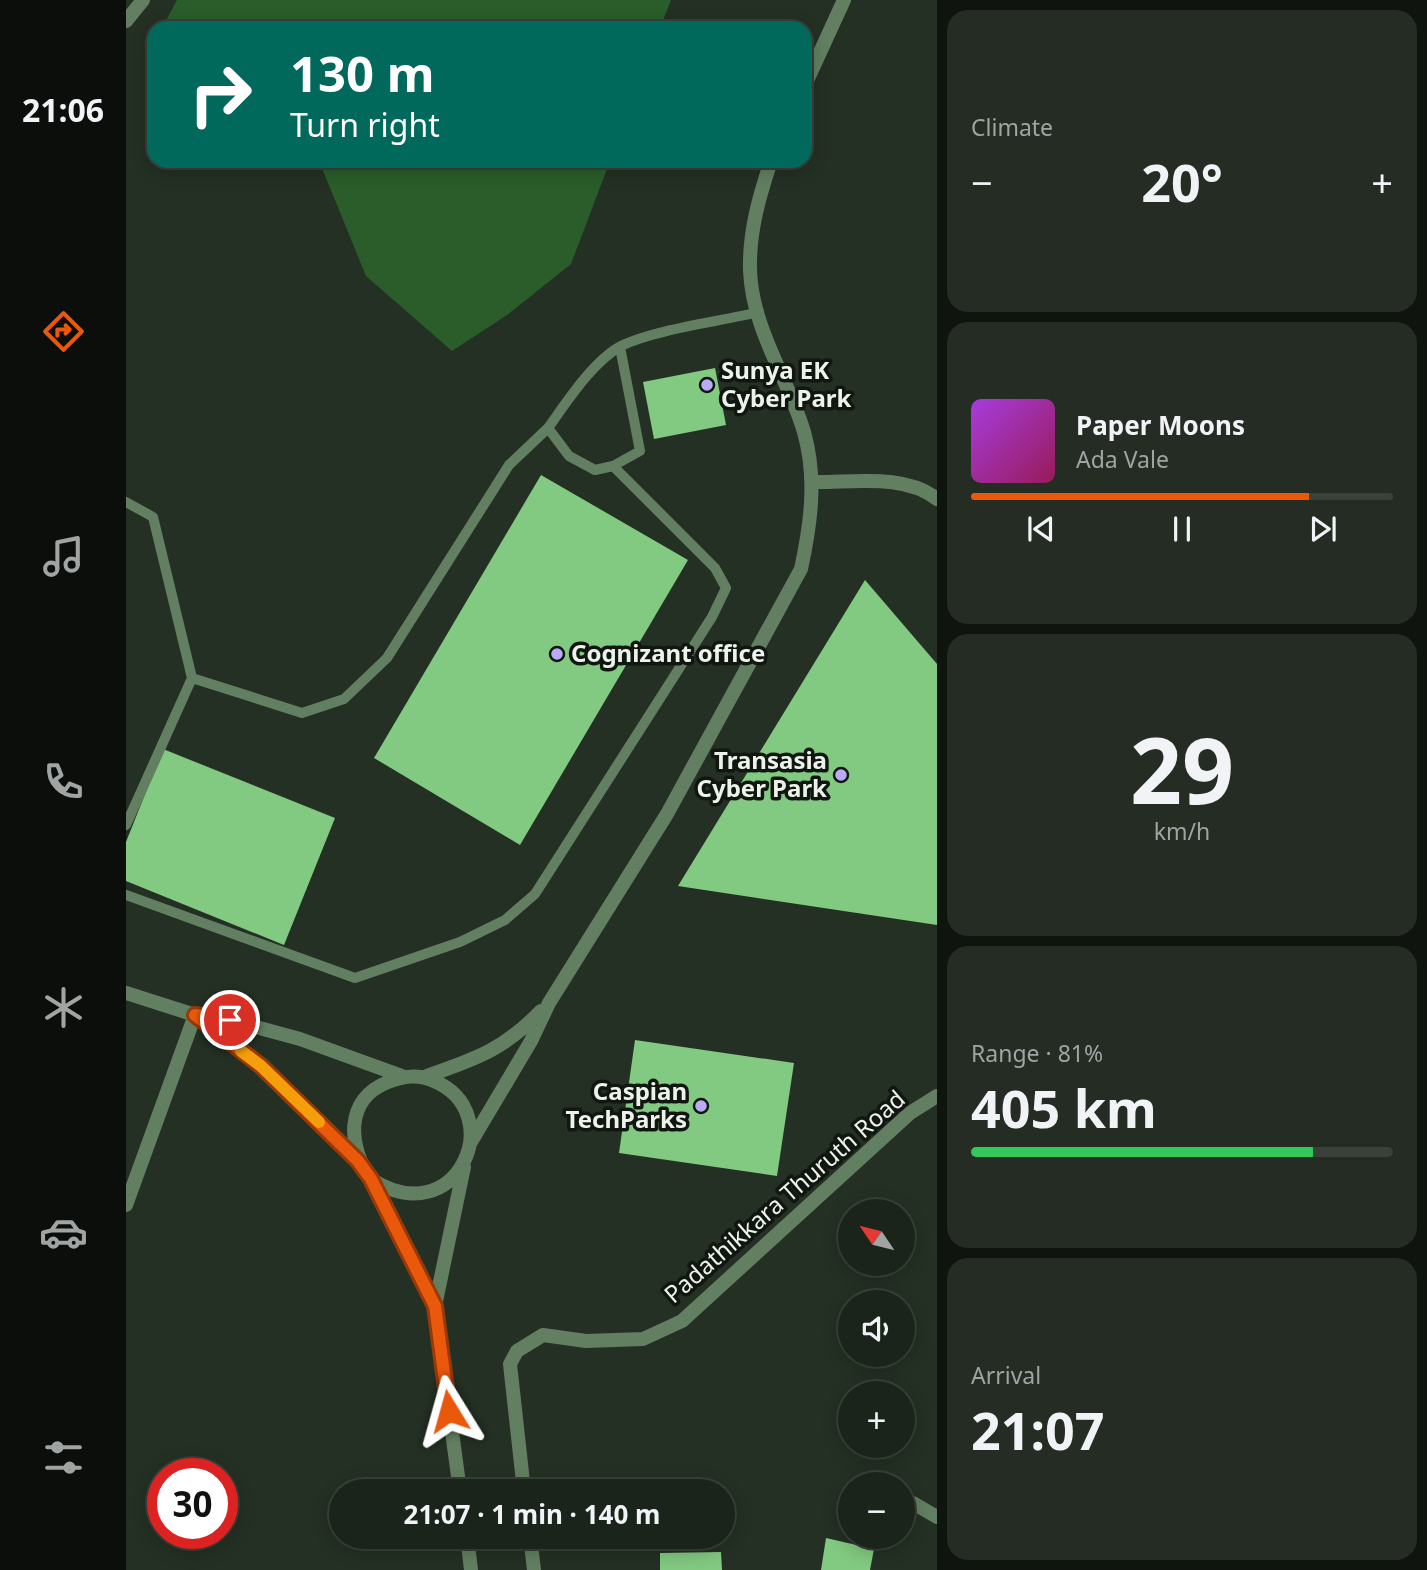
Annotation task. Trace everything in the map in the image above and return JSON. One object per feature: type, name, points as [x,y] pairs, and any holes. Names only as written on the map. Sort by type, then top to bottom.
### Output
[{"type":"street","points":[[126,21],[143,0]]},
{"type":"street","points":[[812,70],[844,0]]},
{"type":"street","points":[[435,1306],[471,1142],[531,1041],[549,1003],[667,814],[801,569],[810,525],[812,482],[803,432],[766,344],[750,272],[754,214],[769,168]]},
{"type":"street","points":[[812,482],[906,483],[926,490],[937,499]]},
{"type":"street","points":[[126,993],[195,1015],[230,1020],[300,1039],[402,1076],[424,1077],[444,1085],[460,1100],[469,1120],[471,1142]]},
{"type":"street","points":[[424,1077],[490,1054],[510,1041],[549,1003]]},
{"type":"street","points":[[195,1015],[261,1066],[358,1161],[371,1179],[435,1306],[458,1479]]},
{"type":"street","points":[[126,1205],[195,1015]]},
{"type":"street","points":[[358,1161],[352,1140],[355,1118],[365,1099],[373,1091],[402,1076]]},
{"type":"street","name":"Padathikkara Thuruth Road","points":[[523,1479],[510,1364],[517,1351],[543,1335],[586,1342],[643,1339],[682,1321],[910,1113],[937,1097]]},
{"type":"street","points":[[371,1179],[389,1191],[411,1195],[432,1191],[451,1180],[465,1163]]},
{"type":"street","points":[[915,1504],[937,1517]]},
{"type":"street","points":[[469,1549],[471,1570]]},
{"type":"street","points":[[532,1549],[534,1570]]},
{"type":"lane","points":[[192,678],[302,713],[344,699],[387,658],[509,466],[548,428],[587,377],[620,347],[668,332],[759,312]]},
{"type":"lane","points":[[548,428],[569,456],[595,470],[613,466],[640,451],[620,347]]},
{"type":"lane","points":[[126,895],[355,978],[460,942],[505,920],[535,894],[712,617],[726,587],[715,568],[613,466]]},
{"type":"lane","points":[[126,502],[153,517],[192,678],[126,825]]},
{"type":"green space","points":[[177,0],[671,0],[663,21],[166,21]]},
{"type":"green space","points":[[322,168],[607,168],[571,264],[507,315],[452,351],[366,276]]},
{"type":"building","points":[[715,368],[726,425],[654,439],[643,382]]},
{"type":"building","points":[[541,475],[688,560],[520,845],[374,758]]},
{"type":"building","name":"Transasia Cyber Park","points":[[865,580],[937,664],[937,925],[678,886]]},
{"type":"building","points":[[163,749],[335,818],[284,945],[126,881],[126,842]]},
{"type":"building","points":[[635,1040],[794,1063],[777,1176],[619,1153]]},
{"type":"building","points":[[826,1538],[838,1541],[838,1549],[874,1549],[870,1570],[821,1570]]},
{"type":"building","points":[[721,1552],[722,1570],[660,1570],[660,1553]]},
{"type":"slow traffic","points":[[241,1051],[261,1066],[319,1122]]},
{"type":"place","name":"Sunya EK Cyber Park","points":[[707,385]]},
{"type":"place","name":"Cognizant office","points":[[557,654]]},
{"type":"place","name":"Transasia Cyber Park","points":[[841,775]]},
{"type":"place","name":"Caspian TechParks","points":[[701,1106]]},
{"type":"route","points":[[230,1020],[195,1015],[261,1066],[358,1161],[371,1179],[435,1306],[449,1411]]}]
